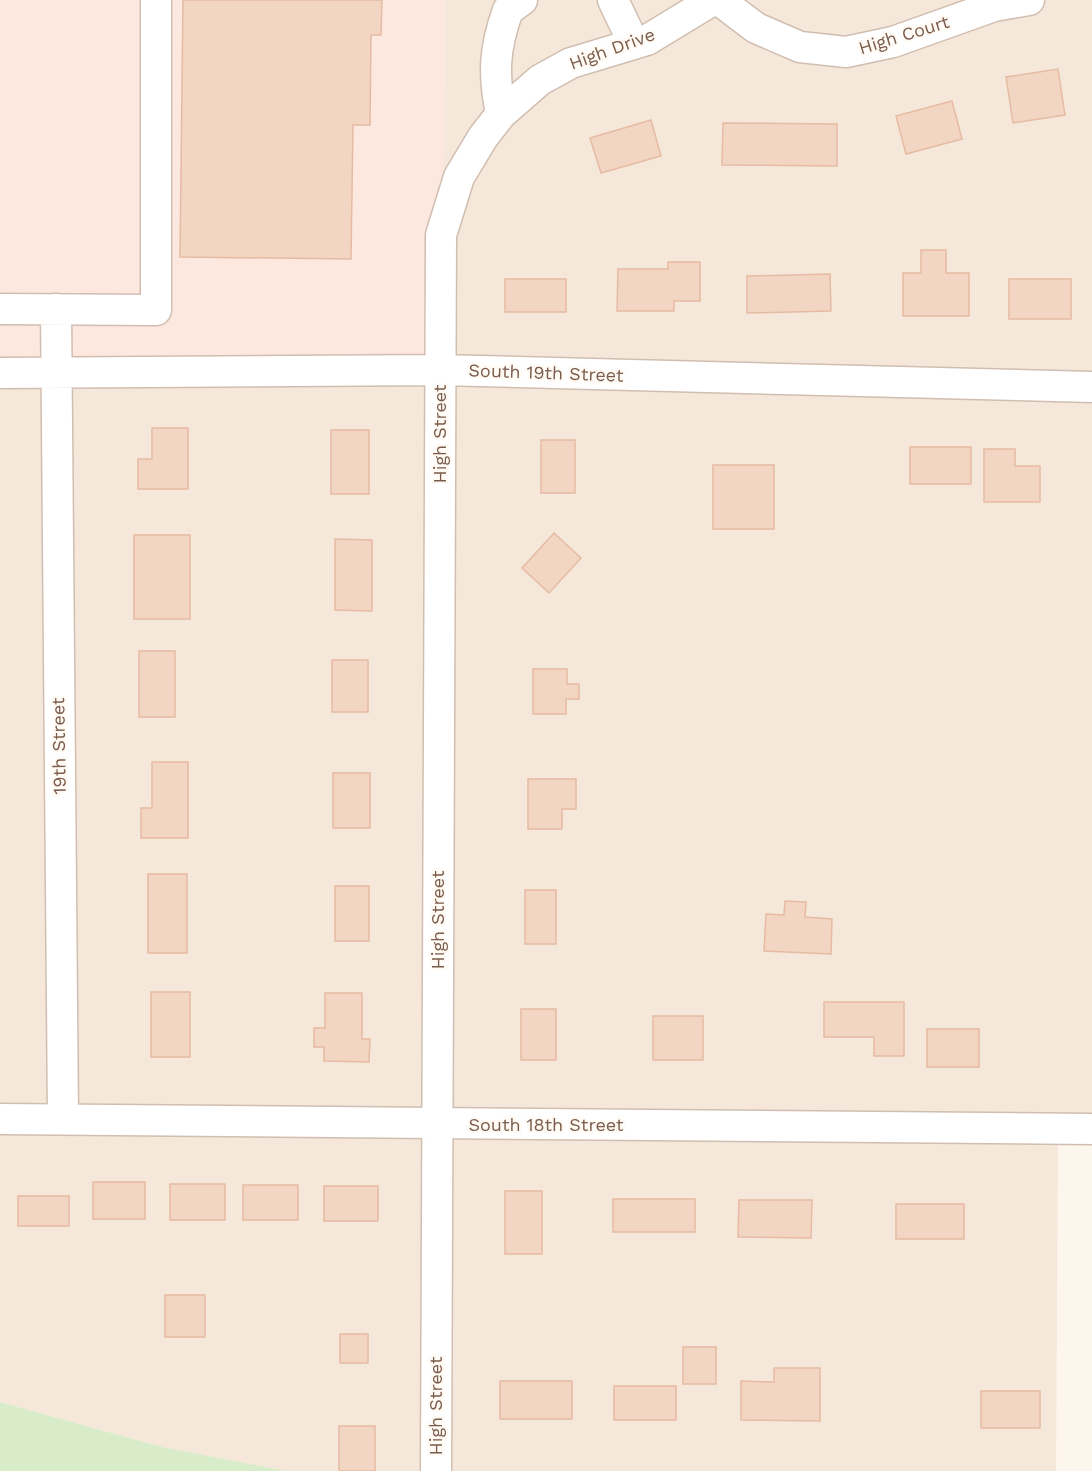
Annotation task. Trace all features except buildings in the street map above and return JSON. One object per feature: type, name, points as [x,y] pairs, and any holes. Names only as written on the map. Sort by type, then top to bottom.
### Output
[{"type":"street","points":[[0,309],[156,310],[156,0]]},
{"type":"street","points":[[501,114],[495,84],[495,60],[508,10],[522,0]]},
{"type":"street","points":[[613,0],[634,44]]},
{"type":"street","name":"High Drive","points":[[440,370],[441,235],[459,177],[483,137],[501,114],[540,80],[571,63],[647,40],[713,0]]},
{"type":"street","name":"High Court","points":[[718,0],[756,28],[800,47],[846,52],[893,42],[994,6],[1029,0]]},
{"type":"street","name":"19th Street","points":[[56,309],[63,1119]]},
{"type":"street","name":"South 19th Street","points":[[0,373],[440,370],[1092,387]]},
{"type":"street","name":"High Street","points":[[436,1471],[440,370]]},
{"type":"street","name":"South 18th Street","points":[[0,1119],[1092,1129]]},
{"type":"shaded area","points":[[0,0],[446,0],[440,370],[0,373]]},
{"type":"shaded area","points":[[446,0],[1092,0],[1092,1129],[1058,1129],[1056,1471],[286,1471],[162,1447],[0,1402],[0,373],[441,235]]},
{"type":"green space","points":[[0,1402],[162,1447],[286,1471],[0,1471]]}]
